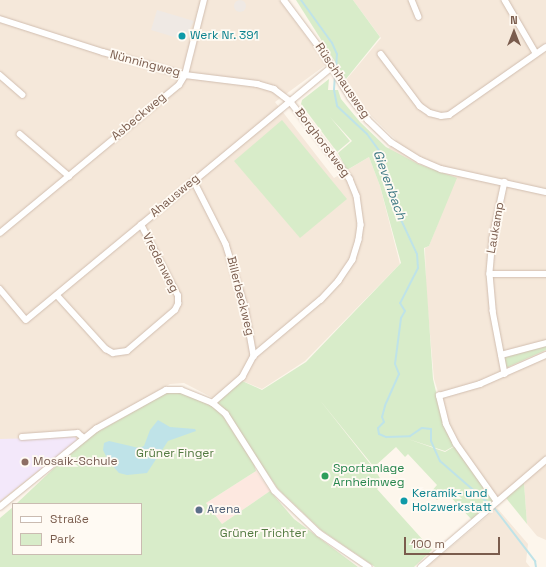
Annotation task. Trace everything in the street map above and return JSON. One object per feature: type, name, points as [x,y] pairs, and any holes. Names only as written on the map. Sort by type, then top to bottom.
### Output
[{"type":"street","name":"Asbeckweg","points":[[1,230],[179,85],[185,75],[204,0]]},
{"type":"street","name":"Rüschhausweg","points":[[284,0],[332,66],[368,120],[406,152],[441,169],[546,192]]},
{"type":"street","points":[[412,0],[419,17]]},
{"type":"street","points":[[505,0],[536,53]]},
{"type":"street","name":"Nünningweg","points":[[0,19],[103,52],[185,75],[257,84],[274,89],[290,101]]},
{"type":"street","points":[[381,54],[420,106],[430,114],[441,116],[449,115],[546,47]]},
{"type":"street","name":"Ahausweg","points":[[0,289],[26,320],[332,66]]},
{"type":"street","points":[[0,75],[23,95]]},
{"type":"street","name":"Borghorstweg","points":[[254,356],[302,318],[339,281],[353,260],[360,240],[359,212],[350,180],[290,101]]},
{"type":"street","points":[[20,134],[69,176]]},
{"type":"street","name":"Billerbeckweg","points":[[194,181],[226,244],[245,306],[254,356]]},
{"type":"street","name":"Laukamp","points":[[505,182],[493,238],[490,274],[505,374]]},
{"type":"street","name":"Vredenweg","points":[[57,295],[106,349],[113,353],[127,351],[175,310],[178,304],[178,296],[141,225]]},
{"type":"street","points":[[490,274],[546,274]]},
{"type":"street","points":[[501,354],[546,343]]},
{"type":"street","points":[[497,503],[456,444],[446,424],[439,396],[505,374],[546,355]]},
{"type":"street","points":[[213,403],[243,377],[254,356]]},
{"type":"street","points":[[0,507],[84,438],[166,390],[181,390],[213,403],[235,424],[275,491],[319,533],[369,567]]},
{"type":"street","points":[[22,437],[78,433],[84,438]]},
{"type":"street","points":[[421,567],[546,460]]},
{"type":"shaded area","points":[[0,0],[279,0],[327,64],[275,102],[334,178],[369,157],[380,186],[400,264],[305,361],[262,389],[240,380],[213,398],[184,383],[170,384],[95,426],[0,503]]},
{"type":"shaded area","points":[[238,0],[242,0],[246,6],[242,12],[238,12],[234,8],[234,4]]},
{"type":"shaded area","points":[[353,0],[546,0],[546,346],[506,368],[546,350],[546,540],[537,536],[527,524],[524,483],[496,499],[455,446],[434,379],[426,289],[425,248],[429,246],[442,213],[388,149],[396,140],[370,115],[346,80],[381,38]]},
{"type":"shaded area","points":[[157,10],[194,21],[184,40],[151,30]]},
{"type":"shaded area","name":"Mosaik-Schule","points":[[75,437],[77,440],[0,501],[0,439]]},
{"type":"shaded area","points":[[256,471],[270,491],[222,524],[206,503]]},
{"type":"shaded area","points":[[497,508],[528,544],[526,562],[530,567],[427,567]]},
{"type":"green space","points":[[296,0],[353,0],[380,37],[346,79]]},
{"type":"green space","points":[[329,79],[328,90],[338,90],[341,99],[360,122],[386,147],[418,164],[457,178],[429,246],[424,248],[433,379],[444,426],[454,446],[445,451],[408,439],[445,452],[455,446],[496,499],[472,520],[446,492],[437,500],[430,493],[437,485],[408,454],[405,457],[396,447],[374,467],[319,399],[375,470],[383,483],[377,489],[432,550],[414,567],[375,567],[321,530],[278,489],[241,435],[214,401],[240,380],[262,390],[306,362],[401,263],[380,186],[369,157],[347,170],[338,153],[352,141],[330,117],[350,141],[337,152],[301,104],[302,100]]},
{"type":"green space","points":[[282,120],[347,199],[300,238],[234,161]]},
{"type":"green space","points":[[546,346],[546,350],[506,368],[504,356]]},
{"type":"green space","name":"Grüner Finger","points":[[179,390],[210,403],[227,417],[226,421],[254,464],[256,471],[206,503],[222,524],[270,491],[294,519],[358,567],[0,567],[0,518],[12,508],[12,555],[142,555],[142,503],[17,503],[85,439],[166,393]]},
{"type":"green space","points":[[524,483],[527,524],[506,498]]},
{"type":"water","points":[[158,420],[170,427],[195,429],[196,431],[168,441],[147,473],[127,475],[119,473],[109,462],[103,450],[104,443],[109,441],[139,448],[144,446],[150,430]]},
{"type":"waterway","name":"Gievenbach","points":[[301,0],[332,43],[337,54],[336,69]]},
{"type":"waterway","name":"Gievenbach","points":[[335,75],[334,90],[337,106],[367,134],[381,153],[385,171],[397,199],[396,209],[417,254],[418,268],[400,303],[405,311],[401,318],[395,364],[399,374],[385,406],[382,417],[384,422],[378,428],[379,434],[386,437],[410,436],[422,428],[431,429],[431,441],[440,461],[495,509],[535,561],[536,567]]},
{"type":"place","name":"Werk Nr. 391","points":[[182,36]]},
{"type":"place","name":"Mosaik-Schule","points":[[25,462]]},
{"type":"place","name":"Sportanlage Arnheimweg","points":[[325,476]]},
{"type":"place","name":"Keramik- und Holzwerkstatt","points":[[404,501]]},
{"type":"place","name":"Arena","points":[[199,510]]},
{"type":"park label","name":"Grüner Trichter","points":[[263,534]]}]
